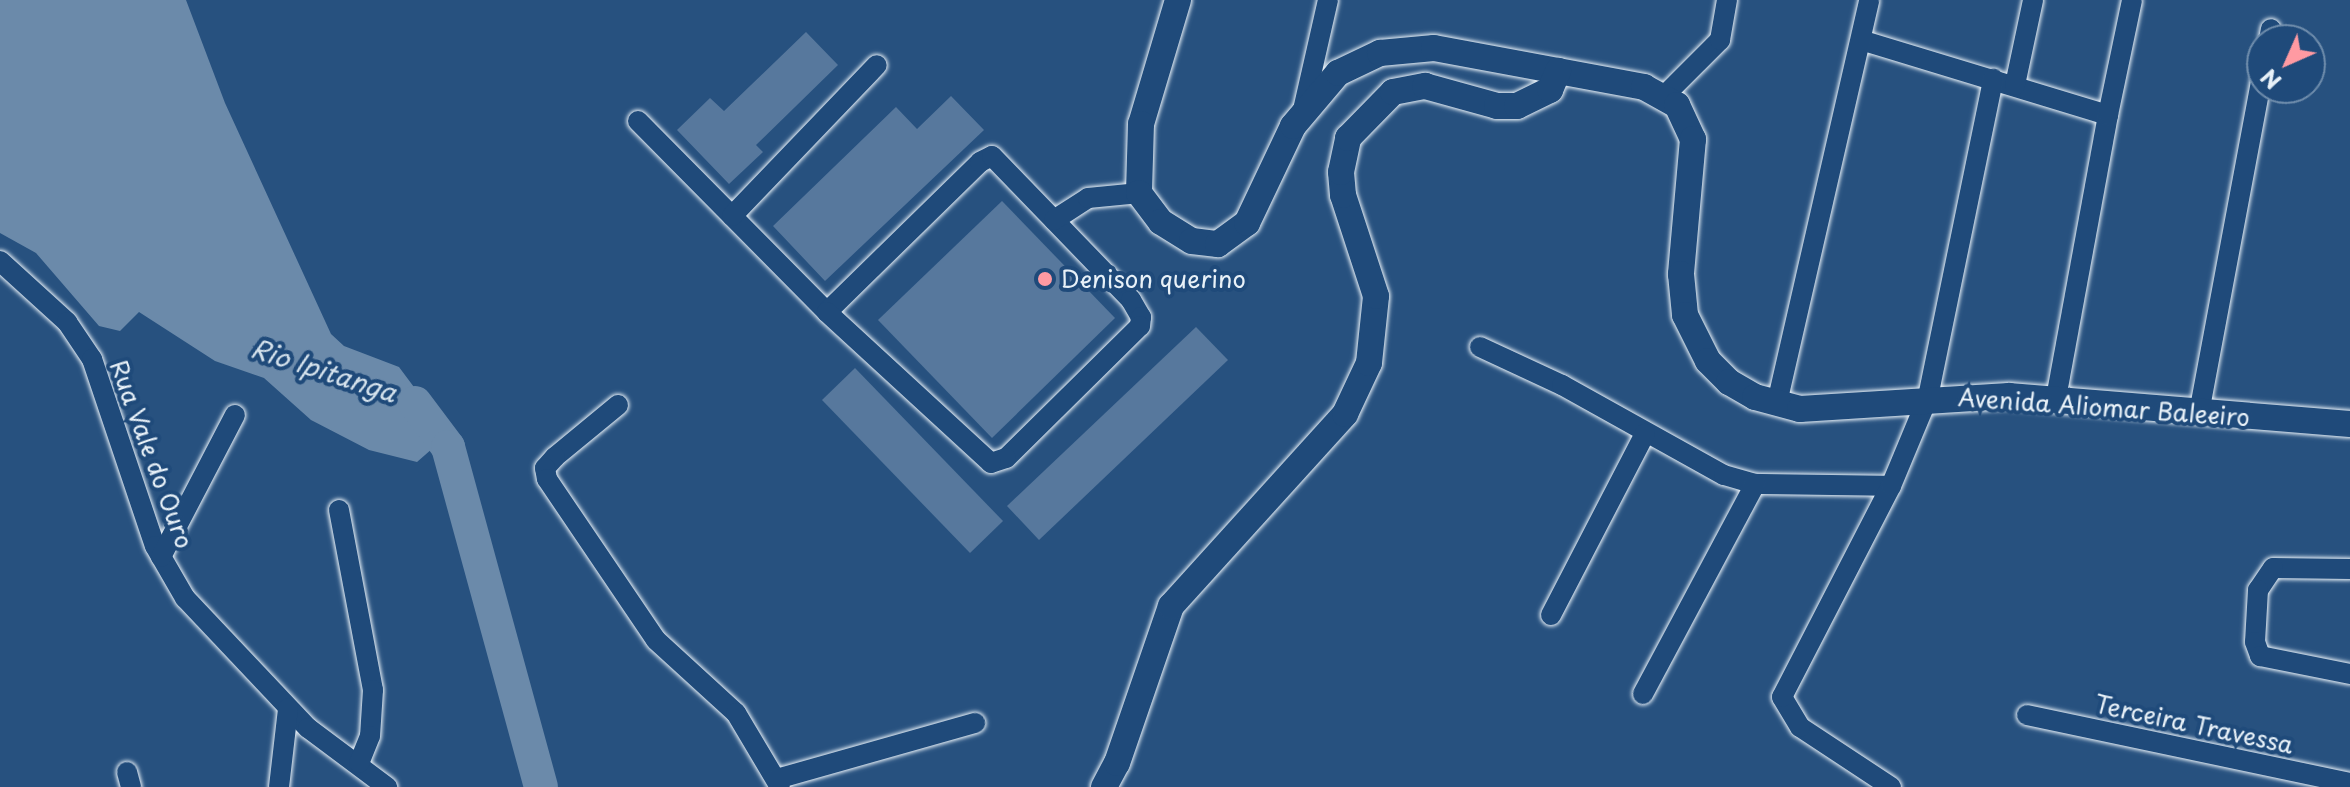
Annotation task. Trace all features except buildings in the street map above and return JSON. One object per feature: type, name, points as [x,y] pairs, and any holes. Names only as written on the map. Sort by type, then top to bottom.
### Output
[{"type":"main road","points":[[1178,0],[1141,124],[1127,193],[1161,222],[1192,241],[1218,244],[1233,237],[1260,202],[1303,110],[1338,73],[1399,49],[1434,48],[1554,80],[1665,95]]},
{"type":"main road","points":[[1104,787],[1117,763],[1171,606],[1345,414],[1369,363],[1376,296],[1343,195],[1341,172],[1348,138],[1393,92],[1425,86],[1497,106],[1517,106],[1554,80]]},
{"type":"main road","name":"Avenida Aliomar Baleeiro","points":[[1665,95],[1677,105],[1693,139],[1681,274],[1689,325],[1708,361],[1729,382],[1777,403],[1800,409],[1928,397],[2056,398],[2350,424]]},
{"type":"street","points":[[1303,110],[1328,0]]},
{"type":"street","points":[[1665,95],[1720,40],[1727,0]]},
{"type":"street","points":[[1777,403],[1864,41],[1869,0]]},
{"type":"street","points":[[2015,85],[2033,0]]},
{"type":"street","points":[[2056,398],[2132,0]]},
{"type":"street","points":[[1864,41],[2108,115]]},
{"type":"street","points":[[732,216],[877,65]]},
{"type":"street","points":[[1891,787],[1800,727],[1786,711],[1782,697],[1891,486],[1928,397],[1993,79]]},
{"type":"street","points":[[2199,413],[2257,104]]},
{"type":"street","points":[[638,121],[827,312],[986,460],[998,462],[1140,326],[1131,300],[1002,161],[986,158],[827,312]]},
{"type":"street","points":[[1054,220],[1088,198],[1127,193]]},
{"type":"street","name":"Rua Vale do Ouro","points":[[0,261],[67,322],[92,359],[161,557],[210,628],[288,709],[387,787]]},
{"type":"street","points":[[1480,347],[1562,385],[1645,434],[1724,475],[1755,484],[1891,486]]},
{"type":"street","points":[[618,405],[555,457],[545,468],[547,479],[656,640],[729,706],[779,783],[975,723]]},
{"type":"street","points":[[161,557],[235,415]]},
{"type":"street","points":[[1551,615],[1645,434]]},
{"type":"street","points":[[1643,694],[1755,484]]},
{"type":"street","points":[[339,510],[373,690],[370,736],[359,763]]},
{"type":"street","points":[[2350,569],[2273,568],[2265,575],[2258,590],[2255,642],[2260,656],[2350,674]]},
{"type":"street","points":[[279,787],[288,709]]},
{"type":"street","name":"Terceira Travessa","points":[[2027,715],[2350,783]]},
{"type":"water","points":[[0,0],[186,0],[225,103],[331,334],[344,346],[399,367],[449,434],[417,462],[369,450],[311,420],[264,378],[215,361],[139,312],[120,331],[99,326],[36,253],[0,233]]},
{"type":"waterway","name":"Rio Ipitanga","points":[[415,403],[448,447],[541,787]]},
{"type":"place","name":"Denison querino","points":[[1045,279]]}]
